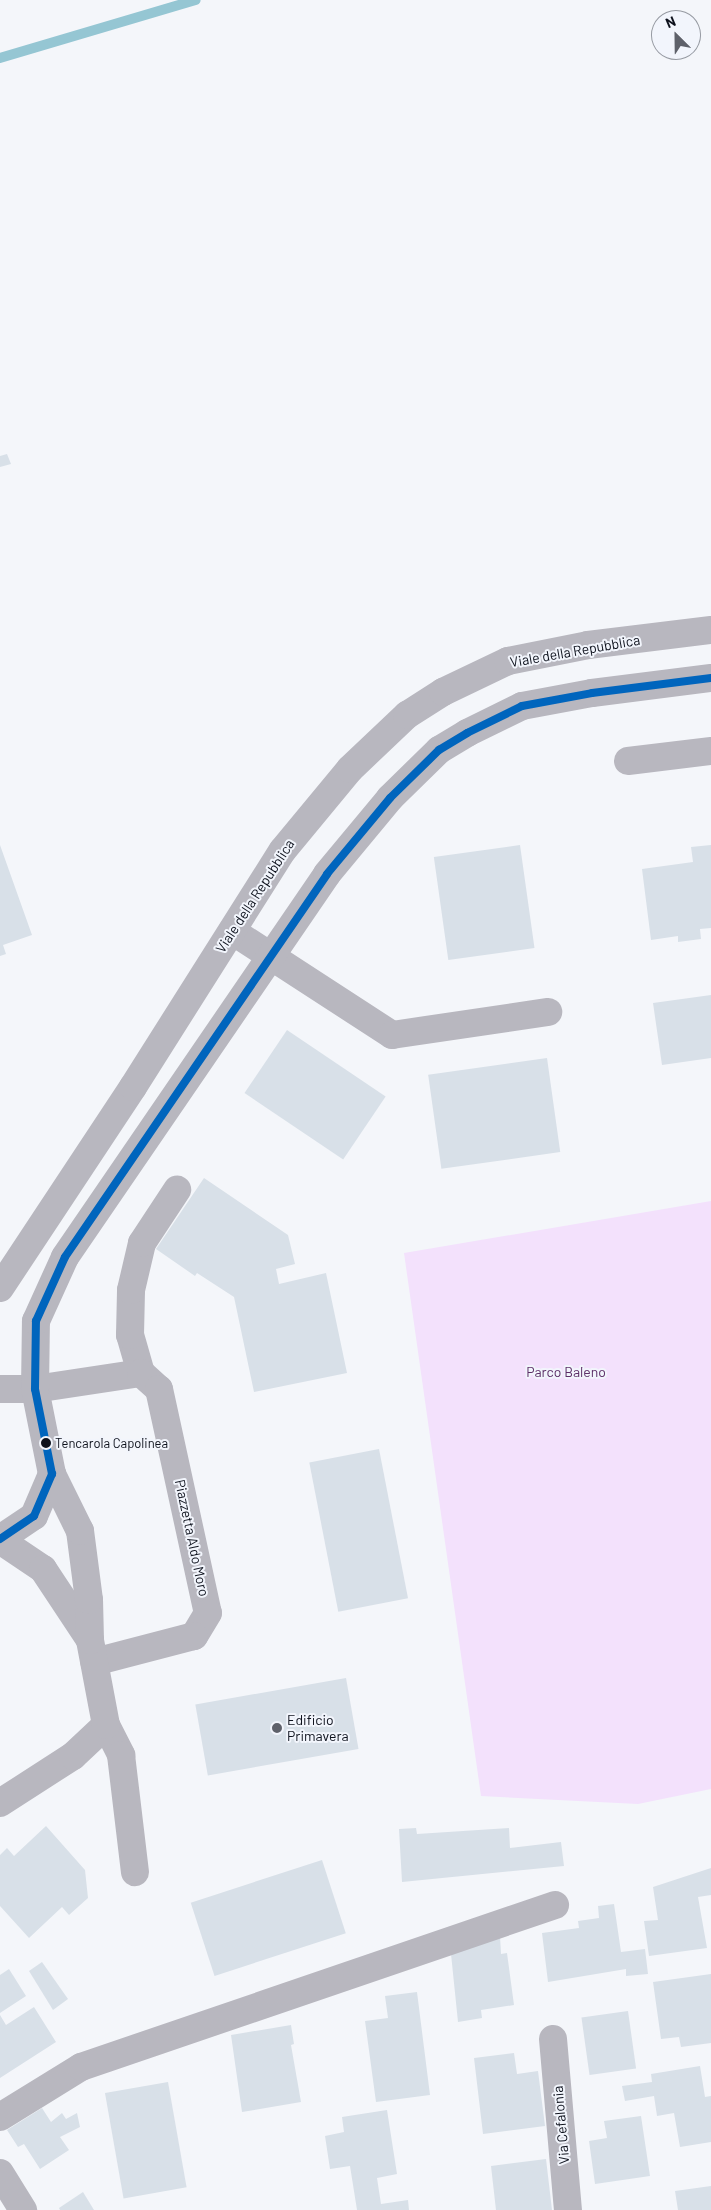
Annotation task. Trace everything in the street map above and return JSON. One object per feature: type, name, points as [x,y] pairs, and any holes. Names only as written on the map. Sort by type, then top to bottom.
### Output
[{"type":"street","name":"Viale della Repubblica","points":[[0,1288],[133,1087],[283,850],[350,769],[406,715],[435,697],[508,661],[588,645],[711,630]]},
{"type":"street","points":[[135,1872],[120,1755],[106,1725],[92,1651],[89,1600],[80,1531],[52,1474],[35,1389],[36,1321],[65,1257],[327,874],[390,798],[439,750],[467,733],[522,706],[592,693],[711,678]]},
{"type":"street","points":[[628,761],[711,751]]},
{"type":"street","points":[[232,931],[392,1036],[548,1012]]},
{"type":"street","points":[[0,1389],[35,1389],[140,1373],[130,1335],[131,1290],[142,1243],[177,1190]]},
{"type":"street","name":"Piazzetta Aldo Moro","points":[[92,1651],[194,1636],[208,1612],[159,1389],[140,1373]]},
{"type":"street","points":[[52,1474],[34,1516],[0,1540],[43,1569],[92,1651]]},
{"type":"street","points":[[0,1802],[73,1756],[106,1725]]},
{"type":"street","points":[[0,2117],[81,2067],[555,1905]]},
{"type":"street","name":"Via Cefalonia","points":[[553,2040],[568,2210]]},
{"type":"street","points":[[0,2173],[24,2210]]},
{"type":"green space","name":"Parco Baleno","points":[[711,1201],[711,1789],[638,1804],[481,1796],[404,1253]]},
{"type":"building","points":[[7,454],[11,464],[0,467],[0,456]]},
{"type":"building","points":[[0,845],[32,935],[3,945],[6,954],[0,956]]},
{"type":"building","points":[[520,845],[534,948],[448,960],[434,857]]},
{"type":"building","points":[[711,845],[711,928],[700,929],[701,939],[678,942],[678,936],[651,940],[642,869],[693,862],[691,847]]},
{"type":"building","points":[[711,995],[711,1058],[662,1065],[653,1003]]},
{"type":"building","points":[[287,1030],[386,1097],[343,1160],[245,1093]]},
{"type":"building","points":[[547,1058],[560,1152],[441,1169],[428,1075]]},
{"type":"building","points":[[204,1178],[288,1235],[295,1264],[276,1269],[279,1284],[326,1273],[347,1373],[254,1392],[234,1297],[197,1273],[195,1276],[156,1249]]},
{"type":"building","points":[[379,1449],[408,1598],[338,1612],[309,1463]]},
{"type":"building","name":"Edificio Primavera","points":[[346,1678],[359,1749],[208,1775],[195,1705]]},
{"type":"building","points":[[46,1826],[85,1870],[88,1898],[69,1915],[62,1907],[29,1938],[0,1906],[0,1855],[7,1848],[14,1856]]},
{"type":"building","points":[[416,1828],[417,1834],[509,1828],[510,1848],[561,1842],[564,1866],[402,1882],[399,1829]]},
{"type":"building","points":[[322,1860],[346,1933],[215,1976],[191,1903]]},
{"type":"building","points":[[711,1868],[711,1895],[698,1897],[707,1948],[649,1956],[644,1921],[658,1920],[653,1887]]},
{"type":"building","points":[[614,1904],[621,1952],[645,1949],[648,1974],[626,1976],[626,1969],[548,1982],[542,1933],[579,1928],[578,1921],[599,1918],[598,1906]]},
{"type":"building","points":[[500,1936],[501,1954],[507,1953],[514,2005],[481,2010],[482,2018],[458,2022],[451,1954]]},
{"type":"building","points":[[42,1962],[68,1999],[53,2010],[29,1971]]},
{"type":"building","points":[[9,1969],[26,1996],[0,2013],[0,1975]]},
{"type":"building","points":[[711,1974],[711,2043],[681,2047],[679,2037],[661,2039],[653,1982]]},
{"type":"building","points":[[417,1992],[430,2095],[376,2102],[365,2021],[388,2018],[385,1996]]},
{"type":"building","points":[[34,2007],[56,2042],[0,2078],[0,2015],[6,2025]]},
{"type":"building","points":[[628,2011],[636,2068],[590,2075],[581,2018]]},
{"type":"building","points":[[291,2025],[294,2044],[291,2045],[301,2102],[242,2112],[231,2035]]},
{"type":"building","points":[[514,2053],[517,2074],[538,2071],[545,2126],[483,2134],[474,2058]]},
{"type":"building","points":[[700,2066],[705,2097],[711,2096],[711,2142],[680,2147],[674,2113],[657,2116],[654,2096],[625,2101],[622,2086],[652,2082],[651,2074]]},
{"type":"building","points":[[168,2082],[187,2187],[124,2198],[105,2093]]},
{"type":"building","points":[[42,2108],[51,2122],[62,2113],[66,2119],[77,2113],[80,2127],[60,2137],[69,2150],[40,2169],[24,2144],[18,2147],[7,2130]]},
{"type":"building","points":[[387,2110],[397,2174],[377,2178],[381,2204],[408,2200],[409,2210],[357,2210],[350,2166],[330,2169],[325,2136],[344,2132],[342,2117]]},
{"type":"building","points":[[641,2116],[650,2176],[595,2184],[589,2141],[607,2138],[604,2121]]},
{"type":"building","points":[[546,2159],[552,2210],[496,2210],[491,2166]]},
{"type":"building","points":[[711,2186],[711,2210],[678,2210],[675,2191]]},
{"type":"building","points":[[83,2192],[94,2210],[60,2210],[59,2208]]},
{"type":"waterway","points":[[0,58],[196,0]]},
{"type":"transit line","points":[[0,1539],[34,1516],[52,1474],[35,1389],[36,1321],[65,1257],[327,874],[390,798],[439,750],[467,733],[522,706],[592,693],[711,678]]},
{"type":"place","name":"Tencarola Capolinea","points":[[46,1443]]},
{"type":"place","name":"Edificio Primavera","points":[[277,1728]]}]
